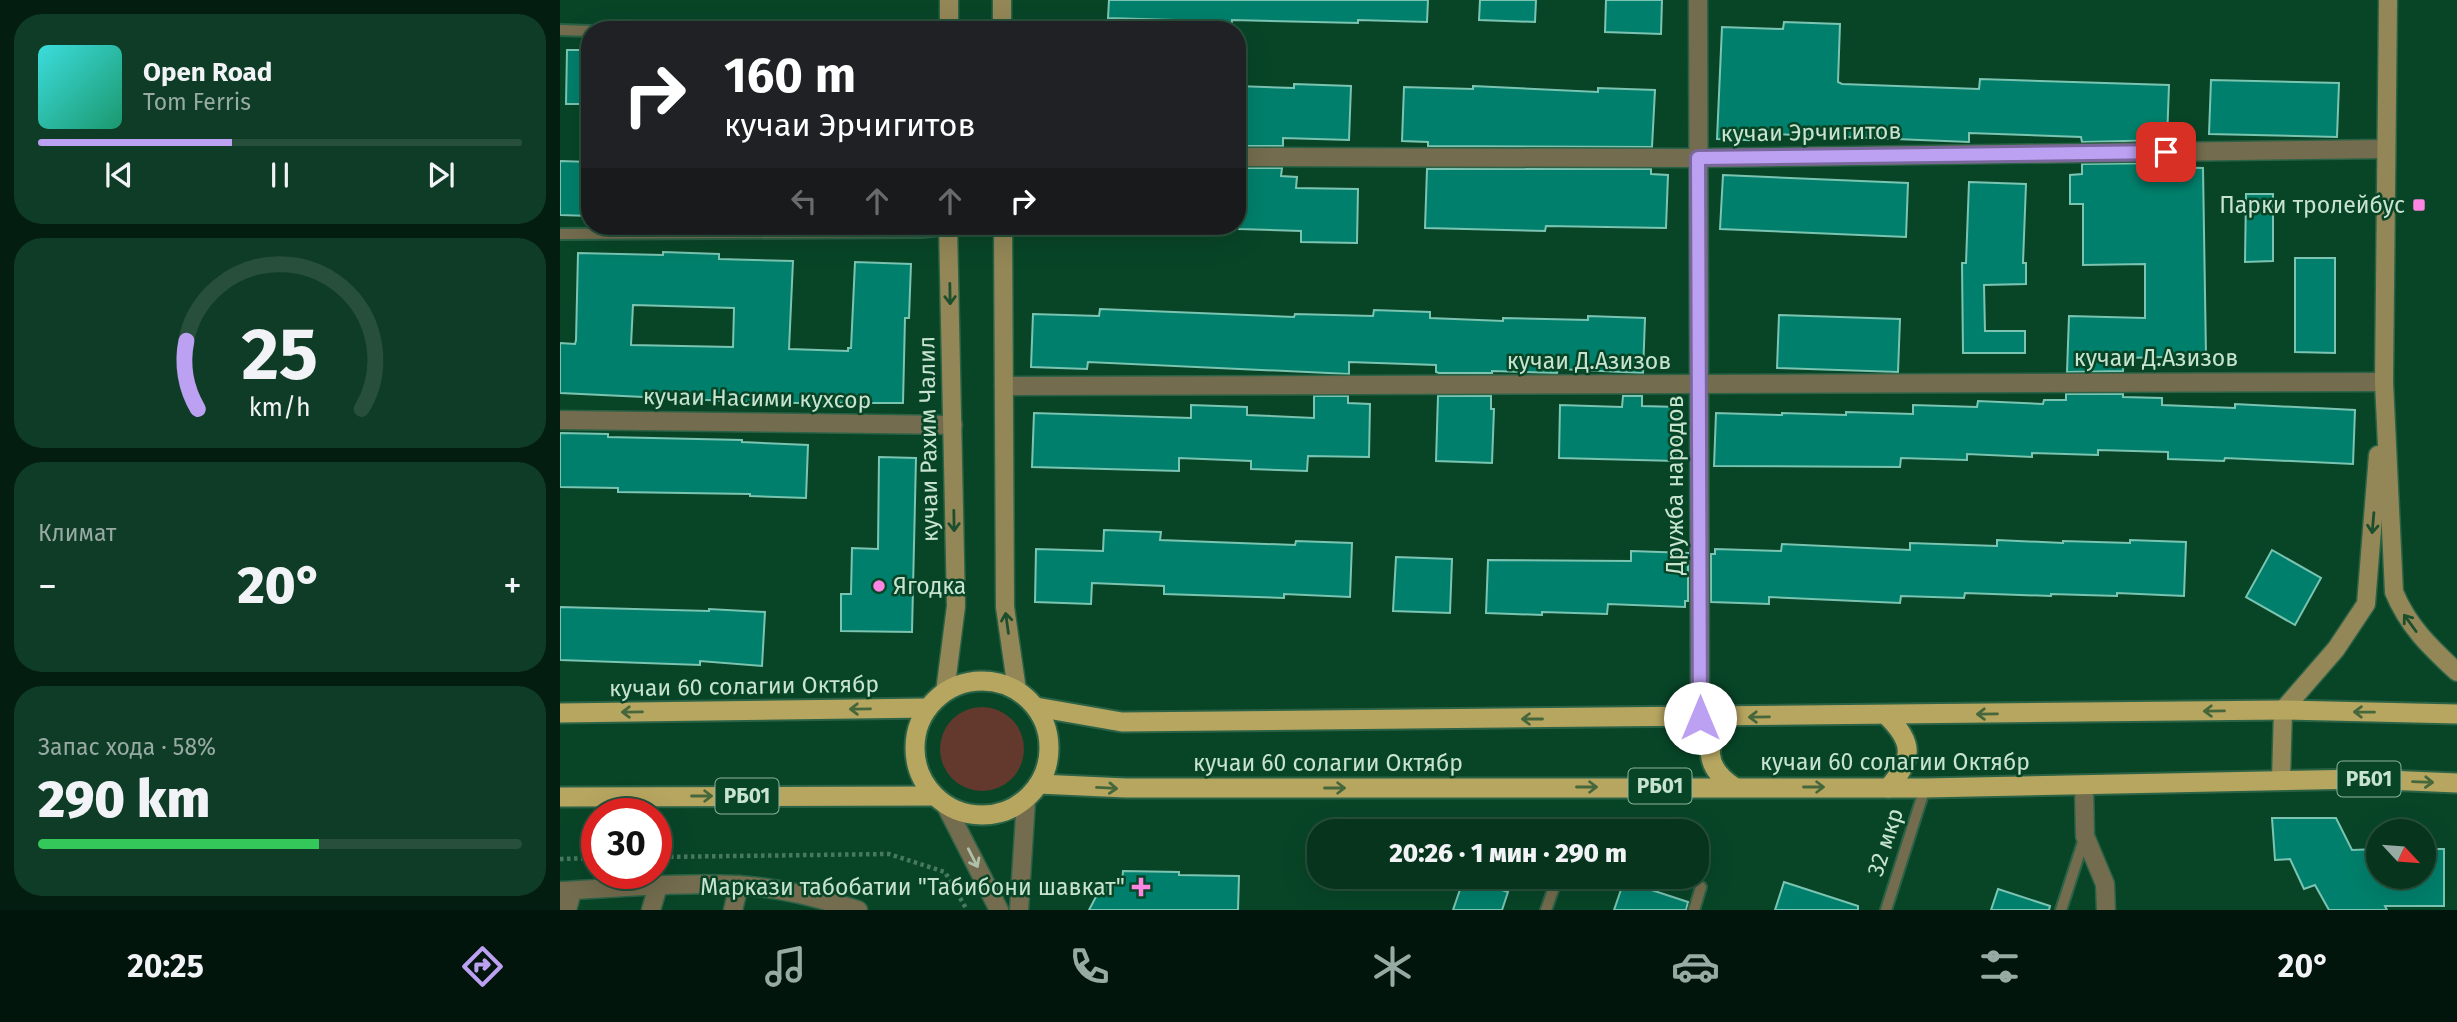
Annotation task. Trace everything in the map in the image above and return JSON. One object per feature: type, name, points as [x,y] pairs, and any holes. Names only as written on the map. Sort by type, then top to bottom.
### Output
[{"type":"highway","name":"РБ01","points":[[981,681],[999,683],[1017,690],[1036,707],[1045,725],[1050,745],[1048,765],[1039,784],[1026,800],[1008,811],[987,816],[966,814],[940,801],[922,780],[915,753],[919,725],[928,708],[945,692],[962,684],[981,681]]},
{"type":"highway","name":"кучаи 60 солагии Октябр","points":[[1036,707],[1122,722],[2283,710],[2457,714]]},
{"type":"highway","name":"кучаи 60 солагии Октябр","points":[[560,713],[928,708]]},
{"type":"highway","points":[[1886,715],[1902,731],[1908,752],[1902,773],[1888,788]]},
{"type":"highway","points":[[1726,717],[1716,730],[1710,753],[1712,765],[1734,787]]},
{"type":"highway","name":"кучаи 60 солагии Октябр","points":[[1039,784],[1126,788],[1925,788],[2363,779],[2457,783]]},
{"type":"highway","name":"РБ01","points":[[560,797],[940,801]]},
{"type":"main road","points":[[949,0],[949,21]]},
{"type":"main road","points":[[1002,0],[1002,21]]},
{"type":"main road","points":[[2388,0],[2384,382],[2394,592],[2403,613],[2423,641],[2457,672]]},
{"type":"main road","name":"кучаи Рахим Чалил","points":[[945,692],[956,606],[948,235]]},
{"type":"main road","points":[[1003,235],[1005,607],[1017,690]]},
{"type":"main road","points":[[2281,780],[2283,710],[2336,649],[2366,604],[2384,382]]},
{"type":"street","name":"Дружба народов","points":[[1698,0],[1700,718]]},
{"type":"street","name":"кучаи Эрчигитов","points":[[1246,157],[1698,158],[2386,149]]},
{"type":"street","name":"кучаи Д.Азизов","points":[[1004,386],[2384,382]]},
{"type":"street","name":"кучаи Насими кухсор","points":[[560,420],[953,425]]},
{"type":"street","points":[[2084,786],[2085,836],[2105,884],[2106,910]]},
{"type":"street","points":[[1019,910],[1026,800]]},
{"type":"street","points":[[940,801],[999,910]]},
{"type":"street","points":[[672,886],[739,885],[808,903],[858,910]]},
{"type":"street","points":[[733,910],[739,885]]},
{"type":"street","points":[[567,910],[566,891],[603,889]]},
{"type":"street","points":[[651,910],[657,889]]},
{"type":"lane","points":[[560,30],[581,31]]},
{"type":"lane","points":[[560,234],[581,234]]},
{"type":"lane","name":"32 мкр","points":[[1886,910],[1925,788]]},
{"type":"lane","points":[[2061,910],[2085,836]]},
{"type":"lane","points":[[1546,910],[1553,889]]},
{"type":"lane","points":[[1694,910],[1700,889]]},
{"type":"path","points":[[672,858],[889,854],[945,872],[967,910]]},
{"type":"path","points":[[560,859],[581,858]]},
{"type":"shaded area","points":[[982,707],[998,710],[1012,719],[1021,733],[1024,749],[1021,765],[1012,779],[998,788],[982,791],[966,788],[952,779],[943,765],[940,749],[943,733],[952,719],[966,710]]},
{"type":"building","points":[[1109,0],[1428,0],[1427,22],[1175,21],[1108,18]]},
{"type":"building","points":[[1480,0],[1536,0],[1535,22],[1479,20]]},
{"type":"building","points":[[1606,0],[1662,0],[1661,34],[1605,32]]},
{"type":"building","points":[[1784,22],[1840,24],[1838,82],[1842,84],[1979,89],[1980,79],[2169,85],[2167,140],[2082,142],[2081,137],[1969,133],[1969,142],[1773,134],[1773,141],[1717,139],[1722,27],[1783,29]]},
{"type":"building","points":[[567,50],[581,50],[581,104],[566,104]]},
{"type":"building","points":[[2211,80],[2339,83],[2337,137],[2209,134]]},
{"type":"building","points":[[1294,84],[1351,86],[1349,140],[1283,138],[1283,146],[1246,146],[1246,86],[1294,88]]},
{"type":"building","points":[[1473,86],[1598,92],[1598,88],[1655,90],[1652,147],[1428,146],[1428,142],[1402,141],[1404,87],[1473,89]]},
{"type":"building","points":[[560,161],[581,162],[581,216],[560,215]]},
{"type":"building","points":[[2166,163],[2166,167],[2203,168],[2206,356],[2124,358],[2123,371],[2067,372],[2069,316],[2145,318],[2145,264],[2083,265],[2083,204],[2070,204],[2070,175],[2082,174],[2082,164]]},
{"type":"building","points":[[1246,168],[1282,168],[1281,176],[1297,177],[1296,188],[1358,189],[1357,243],[1301,242],[1301,231],[1246,229]]},
{"type":"building","points":[[1427,169],[1651,169],[1651,174],[1668,175],[1666,228],[1546,226],[1545,231],[1425,228]]},
{"type":"building","points":[[1723,175],[1908,183],[1906,237],[1720,229]]},
{"type":"building","points":[[1969,182],[2026,184],[2023,263],[2026,263],[2026,284],[1984,285],[1985,331],[2025,331],[2025,353],[1963,353],[1962,263],[1966,263]]},
{"type":"building","points":[[2246,194],[2273,194],[2273,261],[2245,262]]},
{"type":"building","points":[[663,252],[719,254],[719,259],[793,261],[789,349],[848,351],[848,348],[851,348],[855,262],[911,264],[909,318],[905,318],[903,403],[769,403],[560,393],[560,343],[575,344],[576,340],[578,253],[663,255]],"holes":[[[633,305],[734,308],[733,347],[631,345]]]},
{"type":"building","points":[[2295,258],[2335,258],[2335,353],[2295,352]]},
{"type":"building","points":[[1100,309],[1294,317],[1295,314],[1373,316],[1374,310],[1430,312],[1430,318],[1503,321],[1503,318],[1588,320],[1588,316],[1645,318],[1643,373],[1558,369],[1557,373],[1439,373],[1436,372],[1436,365],[1349,362],[1349,374],[1088,362],[1087,369],[1031,367],[1033,314],[1099,316]]},
{"type":"building","points":[[1779,315],[1900,319],[1898,372],[1777,368]]},
{"type":"building","points":[[2066,394],[2123,394],[2123,397],[2162,398],[2162,405],[2235,408],[2235,404],[2355,410],[2353,464],[2225,458],[2224,461],[2168,459],[2168,452],[2098,450],[2098,455],[2032,453],[2032,457],[1967,454],[1967,460],[1901,458],[1900,467],[1714,466],[1716,413],[1913,414],[1913,405],[1977,407],[1978,401],[2043,404],[2044,400],[2066,400]]},
{"type":"building","points":[[1314,396],[1348,396],[1348,403],[1370,404],[1369,457],[1308,456],[1307,471],[1251,469],[1251,461],[1179,458],[1179,471],[1032,467],[1034,413],[1191,418],[1191,405],[1247,407],[1247,415],[1314,418]]},
{"type":"building","points":[[1438,396],[1491,396],[1491,409],[1494,409],[1492,463],[1436,461]]},
{"type":"building","points":[[1623,396],[1642,396],[1642,406],[1679,407],[1676,461],[1559,458],[1560,405],[1622,407]]},
{"type":"building","points":[[560,433],[808,445],[806,498],[750,494],[618,492],[618,488],[560,487]]},
{"type":"building","points":[[879,457],[916,458],[912,632],[841,631],[841,594],[851,594],[852,548],[878,549]]},
{"type":"building","points":[[1104,530],[1161,532],[1160,540],[1295,545],[1296,541],[1352,543],[1350,597],[1164,594],[1164,586],[1092,583],[1091,604],[1035,602],[1036,549],[1103,551]]},
{"type":"building","points":[[1997,540],[2063,543],[2130,543],[2130,540],[2186,542],[2184,596],[1965,593],[1964,598],[1901,596],[1900,603],[1769,597],[1769,604],[1711,602],[1711,554],[1715,554],[1715,549],[1781,551],[1782,544],[1910,550],[1910,543],[1997,546]]},
{"type":"building","points":[[2272,550],[2321,578],[2295,625],[2246,597]]},
{"type":"building","points":[[1631,551],[1688,553],[1688,601],[1685,601],[1685,607],[1608,604],[1607,614],[1486,613],[1488,560],[1631,561]]},
{"type":"building","points":[[1396,557],[1452,559],[1450,613],[1393,611]]},
{"type":"building","points":[[560,607],[765,612],[762,666],[700,661],[700,665],[560,660]]},
{"type":"building","points":[[2272,818],[2336,818],[2352,850],[2366,849],[2366,889],[2436,889],[2436,849],[2444,849],[2444,906],[2329,910],[2315,885],[2304,889],[2290,859],[2275,860]]},
{"type":"building","points":[[1123,871],[1239,876],[1238,910],[1089,910],[1099,891],[1109,883],[1122,883]]},
{"type":"building","points":[[1784,882],[1858,906],[1858,910],[1775,910]]},
{"type":"building","points":[[1460,889],[1499,889],[1508,892],[1502,910],[1453,910]]},
{"type":"building","points":[[1621,889],[1648,889],[1688,902],[1686,910],[1614,910]]},
{"type":"building","points":[[1998,889],[2050,906],[2049,910],[1991,910]]},
{"type":"place","name":"Парки тролейбус","points":[[2419,205]]},
{"type":"place","name":"Ягодка","points":[[879,586]]},
{"type":"place","name":"Маркази табобатии \"Табибони шавкат\"","points":[[1141,887]]},
{"type":"route","points":[[1700,718],[1698,158],[2166,152]]}]
